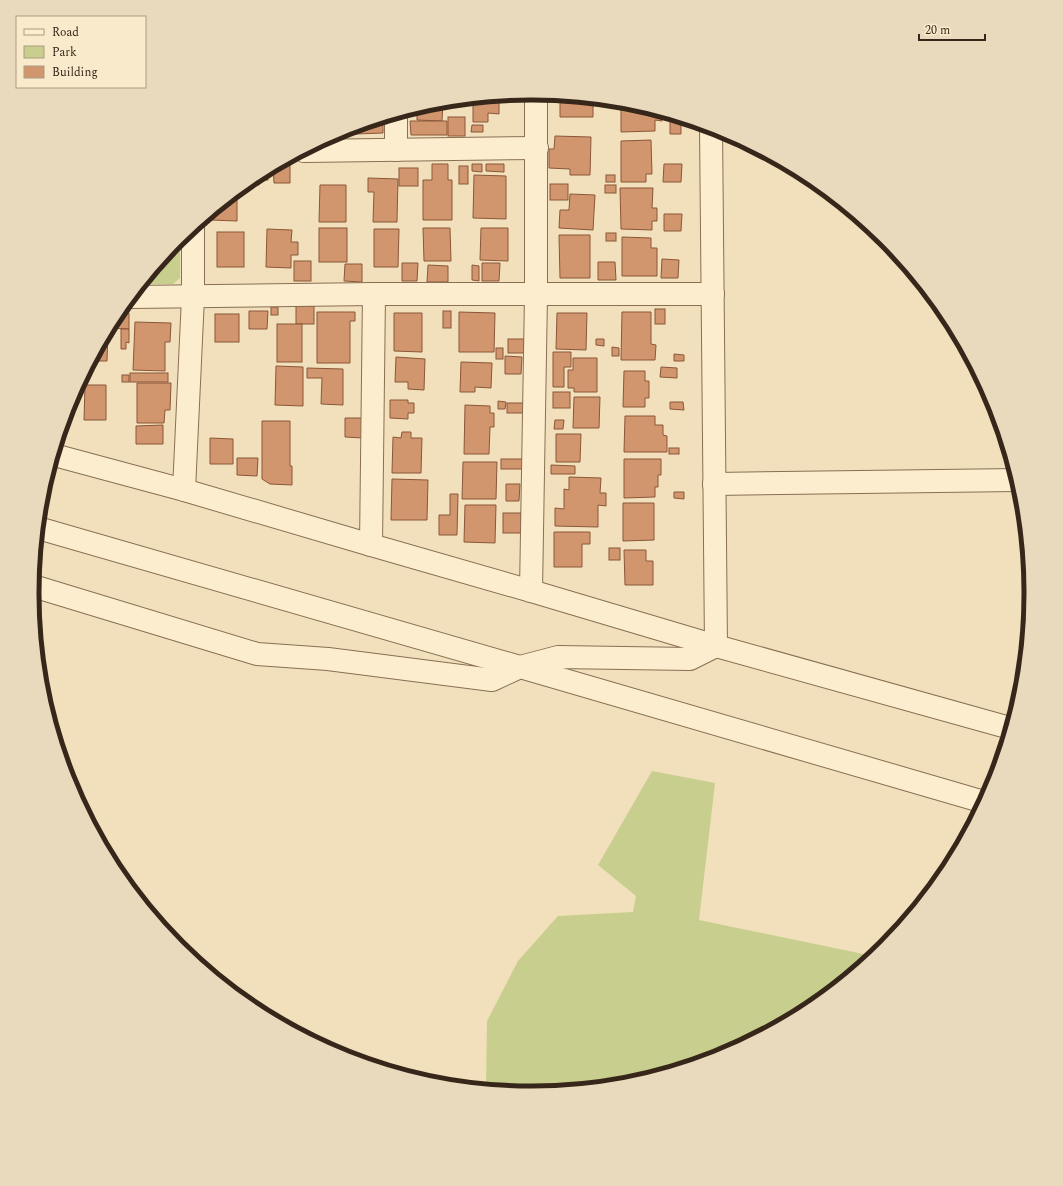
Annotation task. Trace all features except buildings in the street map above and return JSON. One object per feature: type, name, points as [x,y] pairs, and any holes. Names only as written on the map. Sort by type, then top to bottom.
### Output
[{"type":"street","points":[[531,591],[536,295],[536,100]]},
{"type":"street","points":[[396,120],[396,150]]},
{"type":"street","points":[[711,135],[716,646]]},
{"type":"street","points":[[337,142],[396,150],[537,148]]},
{"type":"street","points":[[184,490],[193,297],[193,236]]},
{"type":"street","points":[[138,297],[374,294],[713,294]]},
{"type":"street","points":[[371,545],[374,294]]},
{"type":"street","points":[[59,456],[184,490],[716,646],[1005,727]]},
{"type":"street","points":[[714,484],[1011,480]]},
{"type":"street","points":[[43,529],[978,800]]},
{"type":"street","points":[[39,588],[258,654],[328,659],[492,680],[520,667],[558,657],[690,659],[716,646]]},
{"type":"green space","points":[[180,248],[180,278],[173,284],[148,284]]},
{"type":"green space","points":[[652,771],[715,783],[699,920],[865,954],[831,984],[778,1020],[720,1048],[690,1059],[659,1069],[596,1081],[532,1086],[486,1083],[487,1021],[518,961],[558,916],[633,912],[636,896],[598,865]]}]
